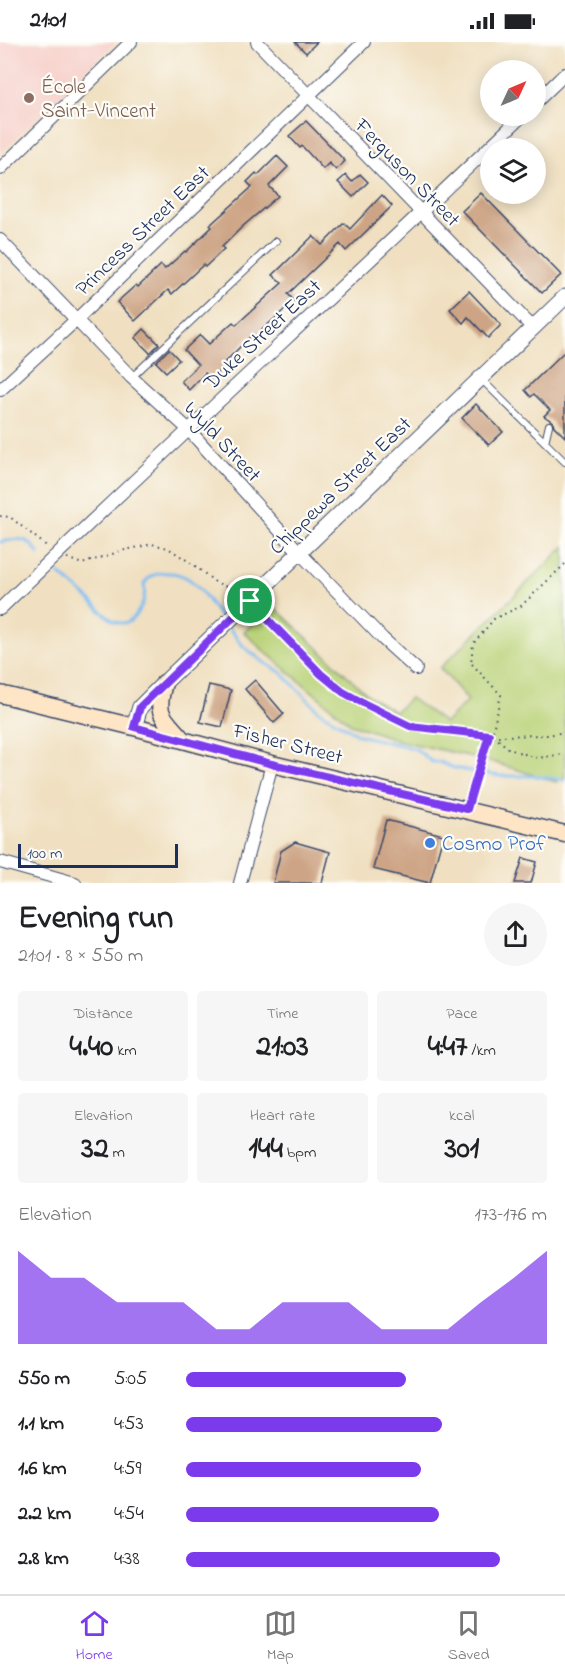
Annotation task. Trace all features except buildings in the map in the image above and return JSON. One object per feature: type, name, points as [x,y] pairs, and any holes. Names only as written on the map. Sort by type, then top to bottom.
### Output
[{"type":"main road","points":[[164,682],[159,701],[160,712],[183,740]]},
{"type":"main road","name":"Fisher Street","points":[[0,694],[272,764],[565,834]]},
{"type":"street","points":[[0,169],[131,42]]},
{"type":"street","name":"Ferguson Street","points":[[257,42],[533,328]]},
{"type":"street","name":"Princess Street East","points":[[0,390],[77,319],[364,42]]},
{"type":"street","points":[[546,92],[565,74]]},
{"type":"street","name":"Duke Street East","points":[[0,609],[188,429],[421,214],[512,126]]},
{"type":"street","name":"Wyld Street","points":[[0,240],[131,377],[188,429],[300,553],[383,639],[416,669]]},
{"type":"street","name":"Chippewa Street East","points":[[134,727],[140,707],[164,682],[565,297]]},
{"type":"street","points":[[240,883],[272,764]]},
{"type":"street","points":[[0,862],[75,883]]},
{"type":"lane","points":[[131,377],[276,241]]},
{"type":"lane","points":[[481,378],[565,462]]},
{"type":"lane","points":[[545,442],[549,425]]},
{"type":"path","points":[[0,516],[10,516],[58,553],[82,564],[152,544],[168,548],[215,582],[238,591],[321,674],[343,692],[410,726],[494,736],[549,735],[565,732]]},
{"type":"path","points":[[565,564],[521,606],[494,619],[473,644],[471,663],[501,695],[493,729],[494,736],[510,749],[537,758],[565,754]]},
{"type":"path","points":[[467,809],[489,735]]},
{"type":"shaded area","name":"École Saint-Vincent","points":[[0,42],[116,42],[0,154]]},
{"type":"green space","points":[[565,546],[565,777],[556,782],[486,760],[401,741],[351,724],[244,632],[272,605],[369,696],[395,712],[410,698],[445,723],[468,700],[440,668]]},
{"type":"waterway","points":[[0,542],[26,541],[39,554]]},
{"type":"waterway","points":[[58,573],[108,617],[119,623],[125,623],[136,615],[144,596],[144,584],[148,579],[157,574],[174,573],[192,581],[223,620]]},
{"type":"waterway","points":[[229,628],[243,646],[282,673],[319,711],[359,735],[416,749],[432,762],[439,762],[454,768],[500,776],[535,776],[565,780]]},
{"type":"place","name":"École Saint-Vincent","points":[[29,98]]},
{"type":"place","name":"Cosmo Prof","points":[[430,843]]},
{"type":"route","points":[[250,601],[321,674],[343,692],[386,716],[410,726],[489,735],[467,809],[272,764],[134,727],[140,707],[250,601]]}]
